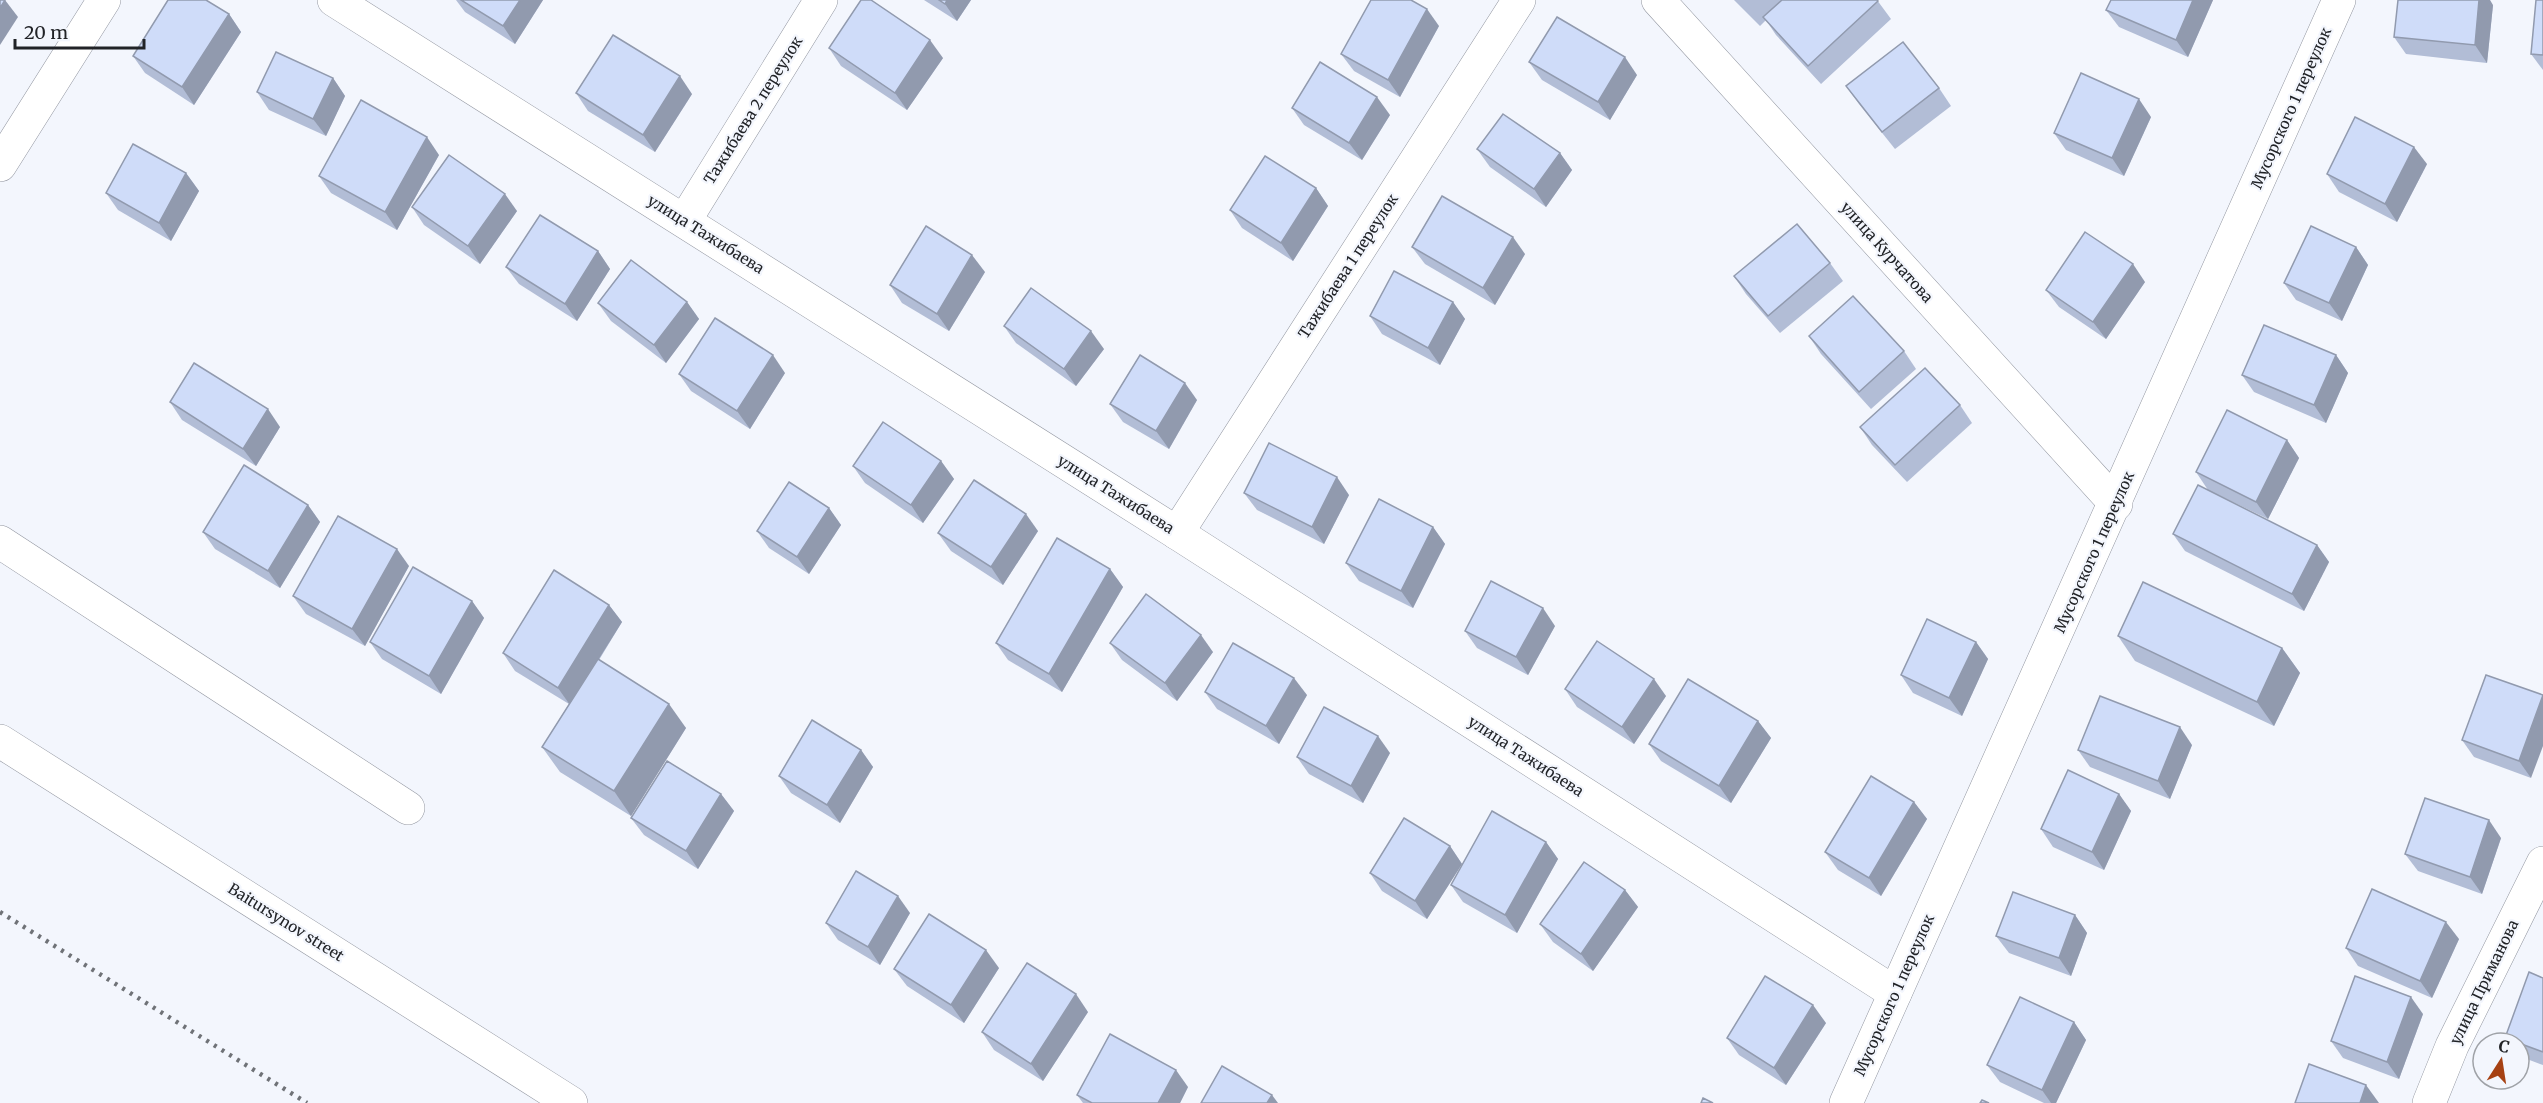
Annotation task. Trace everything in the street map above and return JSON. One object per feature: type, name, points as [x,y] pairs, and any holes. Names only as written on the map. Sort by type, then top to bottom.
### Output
[{"type":"street","points":[[0,165],[104,0]]},
{"type":"street","name":"улица Тажибаева","points":[[334,0],[685,220],[1895,993]]},
{"type":"street","name":"Тажибаева 2 переулок","points":[[685,220],[821,0]]},
{"type":"street","name":"Тажибаева 1 переулок","points":[[1177,533],[1519,0]]},
{"type":"street","name":"улица Курчатова","points":[[1658,0],[2116,504]]},
{"type":"street","name":"Мусорского 1 переулок","points":[[1846,1103],[2116,504],[2339,0]]},
{"type":"street","points":[[0,542],[408,808]]},
{"type":"street","name":"Baitursynov street","points":[[0,741],[571,1103]]},
{"type":"street","name":"улица Приманова","points":[[2429,1103],[2452,1046],[2543,863]]},
{"type":"building","points":[[168,0],[206,0],[229,14],[182,87],[133,56]]},
{"type":"building","points":[[461,0],[520,0],[503,26]]},
{"type":"building","points":[[861,0],[871,0],[930,40],[895,93],[829,48]]},
{"type":"building","points":[[1371,0],[1411,0],[1427,9],[1388,80],[1341,54]]},
{"type":"building","points":[[1782,0],[1878,1],[1808,66],[1763,17]]},
{"type":"building","points":[[2111,0],[2193,0],[2176,40],[2106,10]]},
{"type":"building","points":[[2398,0],[2479,0],[2475,45],[2394,37]]},
{"type":"building","points":[[2536,0],[2543,0],[2543,55],[2531,54]]},
{"type":"building","points":[[1557,17],[1625,57],[1598,102],[1529,62]]},
{"type":"building","points":[[613,35],[680,76],[643,135],[576,93]]},
{"type":"building","points":[[1903,42],[1939,88],[1882,132],[1846,86]]},
{"type":"building","points":[[276,52],[333,78],[313,119],[257,92]]},
{"type":"building","points":[[1320,62],[1377,97],[1349,143],[1292,108]]},
{"type":"building","points":[[2081,73],[2139,99],[2112,158],[2054,133]]},
{"type":"building","points":[[361,100],[427,137],[385,212],[319,176]]},
{"type":"building","points":[[1503,114],[1560,153],[1534,189],[1477,149]]},
{"type":"building","points":[[2355,117],[2414,147],[2385,204],[2327,174]]},
{"type":"building","points":[[133,144],[186,173],[159,223],[106,193]]},
{"type":"building","points":[[449,155],[505,194],[468,246],[412,207]]},
{"type":"building","points":[[1265,156],[1316,188],[1281,243],[1230,210]]},
{"type":"building","points":[[1442,196],[1513,237],[1483,288],[1412,247]]},
{"type":"building","points":[[540,215],[598,251],[565,304],[506,267]]},
{"type":"building","points":[[1797,224],[1830,263],[1768,316],[1734,276]]},
{"type":"building","points":[[926,226],[972,255],[937,314],[890,285]]},
{"type":"building","points":[[2311,226],[2356,247],[2329,303],[2284,283]]},
{"type":"building","points":[[2085,232],[2133,264],[2093,322],[2046,290]]},
{"type":"building","points":[[631,260],[687,302],[654,345],[598,303]]},
{"type":"building","points":[[1394,271],[1453,302],[1428,348],[1370,316]]},
{"type":"building","points":[[1031,288],[1091,331],[1064,369],[1004,326]]},
{"type":"building","points":[[1853,296],[1904,351],[1859,392],[1809,336]]},
{"type":"building","points":[[715,318],[773,355],[737,411],[679,374]]},
{"type":"building","points":[[2264,325],[2336,355],[2314,405],[2242,375]]},
{"type":"building","points":[[1140,355],[1185,383],[1156,431],[1110,404]]},
{"type":"building","points":[[194,363],[268,409],[243,449],[170,402]]},
{"type":"building","points":[[1925,368],[1960,405],[1895,465],[1860,427]]},
{"type":"building","points":[[2227,410],[2287,440],[2256,502],[2196,472]]},
{"type":"building","points":[[883,422],[941,461],[911,505],[853,466]]},
{"type":"building","points":[[1269,443],[1337,477],[1312,527],[1244,493]]},
{"type":"building","points":[[244,465],[308,505],[268,571],[203,532]]},
{"type":"building","points":[[974,480],[1026,514],[991,567],[938,533]]},
{"type":"building","points":[[789,482],[829,508],[797,557],[757,531]]},
{"type":"building","points":[[2198,485],[2317,545],[2292,594],[2173,534]]},
{"type":"building","points":[[1379,499],[1433,527],[1401,591],[1346,563]]},
{"type":"building","points":[[338,516],[397,549],[352,629],[293,596]]},
{"type":"building","points":[[1057,538],[1110,569],[1049,674],[996,643]]},
{"type":"building","points":[[413,567],[472,601],[429,676],[370,642]]},
{"type":"building","points":[[554,570],[609,605],[558,688],[503,653]]},
{"type":"building","points":[[1491,581],[1543,608],[1516,657],[1465,631]]},
{"type":"building","points":[[2143,582],[2282,648],[2257,702],[2118,636]]},
{"type":"building","points":[[1146,594],[1201,635],[1165,683],[1110,643]]},
{"type":"building","points":[[1927,619],[1976,642],[1949,698],[1901,675]]},
{"type":"building","points":[[1597,641],[1654,679],[1622,727],[1565,689]]},
{"type":"building","points":[[1233,643],[1294,678],[1266,726],[1205,692]]},
{"type":"building","points":[[598,659],[669,704],[614,791],[542,747]]},
{"type":"building","points":[[2486,675],[2543,695],[2519,761],[2462,740]]},
{"type":"building","points":[[1688,679],[1758,721],[1719,786],[1649,744]]},
{"type":"building","points":[[2100,696],[2180,727],[2158,781],[2078,750]]},
{"type":"building","points":[[1324,707],[1378,736],[1351,786],[1297,757]]},
{"type":"building","points":[[812,720],[861,750],[827,805],[779,776]]},
{"type":"building","points":[[667,761],[721,794],[686,851],[631,818]]},
{"type":"building","points":[[2068,770],[2119,794],[2092,852],[2041,829]]},
{"type":"building","points":[[1871,776],[1914,802],[1869,878],[1825,852]]},
{"type":"building","points":[[2425,798],[2489,820],[2470,877],[2405,854]]},
{"type":"building","points":[[1492,811],[1546,842],[1505,915],[1451,885]]},
{"type":"building","points":[[1404,818],[1450,846],[1415,901],[1370,873]]},
{"type":"building","points":[[1584,862],[1625,890],[1581,954],[1540,924]]},
{"type":"building","points":[[856,871],[898,896],[868,947],[826,923]]},
{"type":"building","points":[[2372,889],[2446,922],[2420,981],[2346,948]]},
{"type":"building","points":[[2013,892],[2075,915],[2059,958],[1996,936]]},
{"type":"building","points":[[929,914],[986,950],[951,1005],[894,969]]},
{"type":"building","points":[[1027,963],[1076,994],[1031,1064],[982,1032]]},
{"type":"building","points":[[2529,972],[2543,978],[2543,1052],[2531,1048],[2531,1031],[2508,1031]]},
{"type":"building","points":[[1765,976],[1813,1005],[1774,1068],[1727,1038]]},
{"type":"building","points":[[2355,976],[2411,997],[2387,1062],[2331,1041]]},
{"type":"building","points":[[2020,997],[2074,1022],[2042,1090],[1987,1065]]},
{"type":"building","points":[[1110,1034],[1176,1070],[1158,1103],[1092,1103],[1077,1095]]},
{"type":"building","points":[[2309,1064],[2366,1085],[2360,1103],[2295,1103]]},
{"type":"building","points":[[1222,1066],[1272,1095],[1267,1103],[1201,1103]]},
{"type":"building","points":[[1703,1098],[1713,1103],[1701,1103]]},
{"type":"railway","points":[[0,912],[307,1103]]}]
